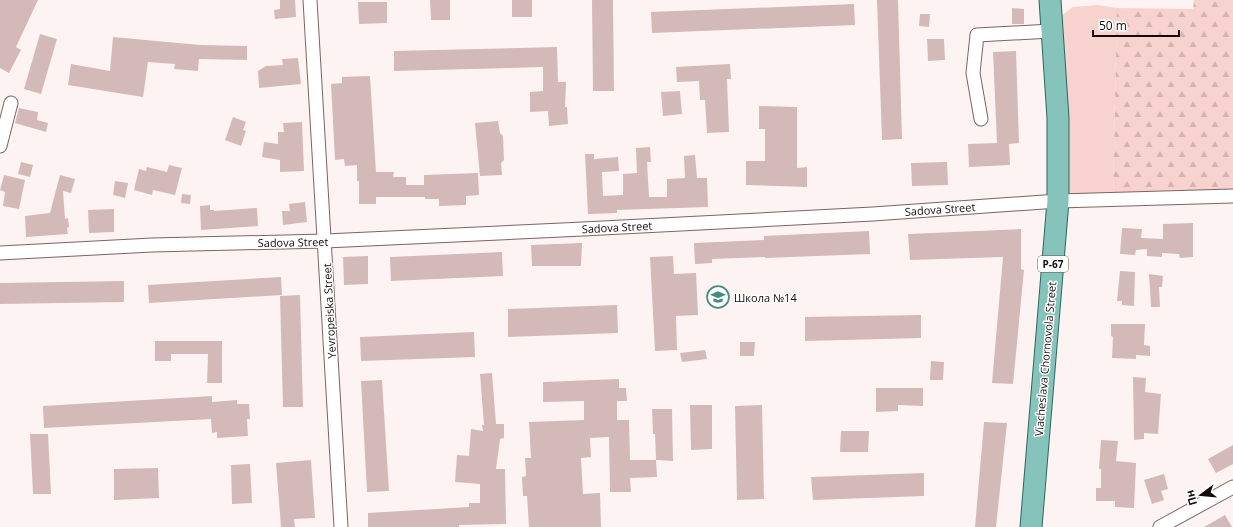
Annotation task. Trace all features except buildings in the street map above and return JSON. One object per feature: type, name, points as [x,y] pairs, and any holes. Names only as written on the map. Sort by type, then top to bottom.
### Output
[{"type":"main road","name":"Viacheslava Chornovola Street","points":[[1031,527],[1058,201],[1058,118],[1050,0]]},
{"type":"street","name":"Yevropeiska Street","points":[[310,0],[341,527]]},
{"type":"street","points":[[981,119],[973,73],[977,35],[1051,31]]},
{"type":"street","points":[[0,146],[11,103]]},
{"type":"street","name":"Sadova Street","points":[[0,253],[152,245],[325,241],[873,214],[1058,201],[1233,196]]},
{"type":"street","points":[[1160,527],[1233,488]]},
{"type":"green space","points":[[1194,0],[1233,0],[1233,193],[1113,196],[1117,8],[1193,9]]},
{"type":"green space","points":[[1098,5],[1117,8],[1113,196],[1069,196],[1069,124],[1061,16],[1073,7]]},
{"type":"place","name":"Школа №14","points":[[718,297]]}]
